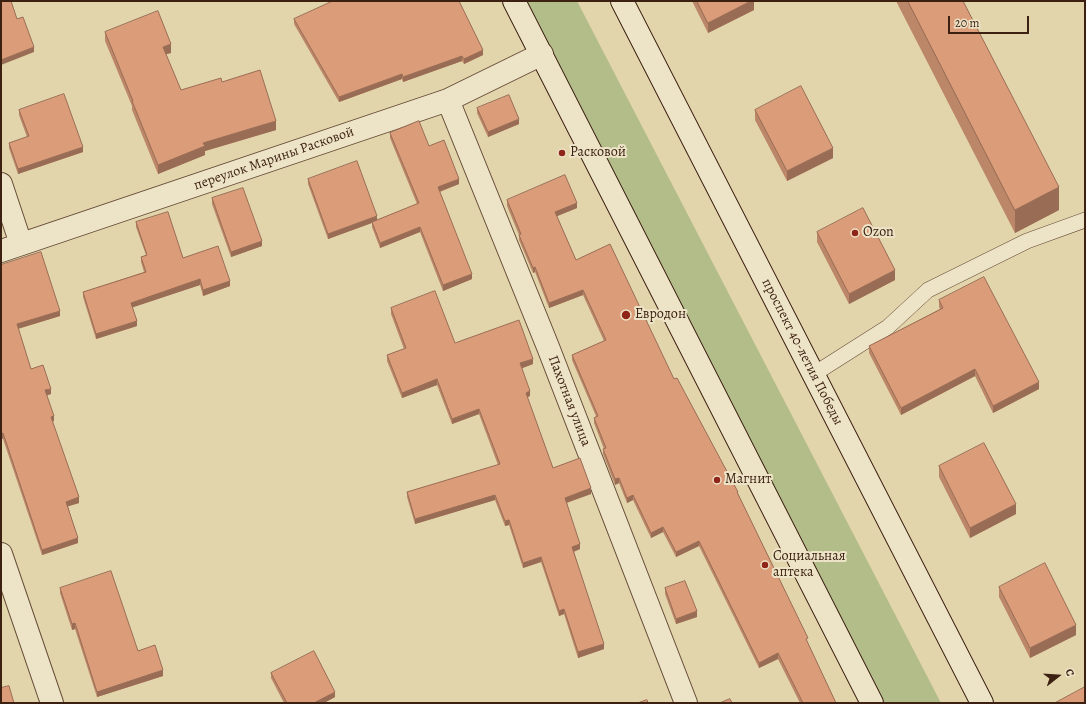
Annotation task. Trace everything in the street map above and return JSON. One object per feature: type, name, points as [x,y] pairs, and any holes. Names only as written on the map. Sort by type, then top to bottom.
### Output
[{"type":"main road","points":[[514,1],[872,703]]},
{"type":"main road","name":"проспект 40-летия Победы","points":[[622,1],[982,703]]},
{"type":"main road","name":"переулок Марины Расковой","points":[[11,248],[448,100],[542,54]]},
{"type":"main road","name":"Пахотная улица","points":[[448,100],[548,348],[686,703]]},
{"type":"main road","points":[[1,184],[11,248]]},
{"type":"main road","points":[[1,554],[52,703]]},
{"type":"lane","points":[[814,374],[888,327],[928,290],[1027,240],[1085,220]]},
{"type":"green space","points":[[523,1],[577,1],[941,703],[879,703]]},
{"type":"building","points":[[1,1],[11,1],[17,19],[23,17],[34,47],[1,60]]},
{"type":"building","points":[[333,1],[459,1],[483,50],[464,59],[462,56],[403,77],[402,74],[339,97],[294,19]]},
{"type":"building","points":[[697,1],[751,1],[708,23]]},
{"type":"building","points":[[908,1],[963,1],[1059,187],[1015,210]]},
{"type":"building","points":[[158,11],[171,44],[163,47],[181,90],[221,78],[222,82],[260,70],[276,121],[203,143],[205,146],[158,165],[105,32]]},
{"type":"building","points":[[801,86],[833,148],[787,171],[755,110]]},
{"type":"building","points":[[64,94],[83,147],[18,169],[9,143],[29,136],[19,110]]},
{"type":"building","points":[[509,95],[519,119],[488,132],[477,108]]},
{"type":"building","points":[[419,121],[429,146],[444,140],[459,179],[438,187],[472,274],[443,285],[420,227],[380,243],[372,222],[419,203],[390,133]]},
{"type":"building","points":[[357,161],[377,216],[328,234],[308,179]]},
{"type":"building","points":[[565,175],[577,203],[555,212],[576,260],[610,244],[674,379],[677,378],[738,492],[808,638],[806,639],[836,703],[803,703],[778,653],[759,663],[699,541],[676,552],[663,527],[651,533],[633,495],[627,498],[619,478],[615,479],[603,449],[606,448],[594,418],[598,416],[572,355],[606,340],[583,290],[549,303],[535,267],[533,268],[519,235],[521,234],[507,200]]},
{"type":"building","points":[[243,188],[262,241],[231,252],[212,198]]},
{"type":"building","points":[[863,208],[895,270],[849,294],[817,232]]},
{"type":"building","points":[[168,212],[183,258],[218,246],[230,281],[203,290],[200,279],[131,303],[137,321],[96,334],[83,292],[146,272],[141,257],[147,255],[136,222]]},
{"type":"building","points":[[41,252],[60,311],[17,324],[31,369],[43,365],[51,389],[45,390],[54,416],[51,417],[79,497],[66,502],[78,538],[42,550],[3,433],[1,434],[1,265]]},
{"type":"building","points":[[984,277],[1039,382],[993,406],[975,369],[901,408],[869,346],[943,308],[939,300]]},
{"type":"building","points":[[435,291],[455,343],[519,320],[533,359],[520,363],[530,391],[526,393],[553,468],[580,458],[591,488],[565,498],[580,544],[572,547],[604,644],[578,652],[564,609],[559,611],[541,557],[523,563],[509,520],[505,521],[495,495],[415,519],[407,492],[500,464],[479,409],[452,419],[437,379],[402,393],[387,355],[406,348],[391,308]]},
{"type":"building","points":[[984,443],[1016,504],[970,528],[939,466]]},
{"type":"building","points":[[1045,563],[1076,625],[1030,648],[999,587]]},
{"type":"building","points":[[111,571],[138,651],[155,645],[163,670],[97,692],[75,623],[72,624],[60,588]]},
{"type":"building","points":[[685,581],[697,611],[676,619],[665,588]]},
{"type":"building","points":[[314,651],[335,692],[314,703],[287,703],[271,673]]},
{"type":"building","points":[[9,686],[14,703],[1,703],[1,688]]},
{"type":"building","points":[[1085,687],[1085,703],[1055,703]]},
{"type":"building","points":[[730,699],[732,703],[720,703]]},
{"type":"building","points":[[647,700],[648,703],[638,703]]},
{"type":"place","name":"Расковой","points":[[562,153]]},
{"type":"place","name":"Ozon","points":[[855,233]]},
{"type":"place","name":"Евродон","points":[[626,315]]},
{"type":"place","name":"Магнит","points":[[717,480]]},
{"type":"place","name":"Социальная аптека","points":[[765,565]]}]
